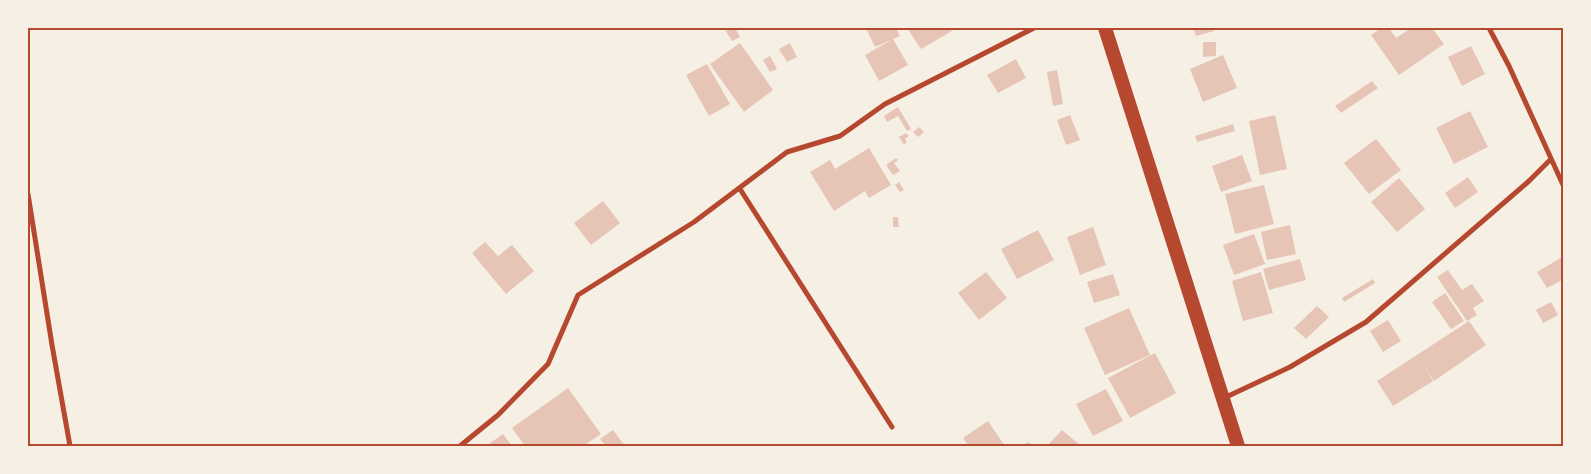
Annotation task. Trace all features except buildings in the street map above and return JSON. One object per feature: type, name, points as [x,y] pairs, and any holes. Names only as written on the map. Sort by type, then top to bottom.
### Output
[{"type":"highway","points":[[1105,28],[1238,446]]},
{"type":"street","points":[[460,446],[498,415],[548,364],[578,295],[694,222],[787,152],[840,136],[885,104],[1034,28]]},
{"type":"street","points":[[1489,28],[1509,66],[1564,187]]},
{"type":"street","points":[[1223,398],[1290,367],[1366,322],[1529,181],[1551,159]]},
{"type":"street","points":[[740,189],[892,427]]},
{"type":"street","points":[[28,194],[70,446]]}]
